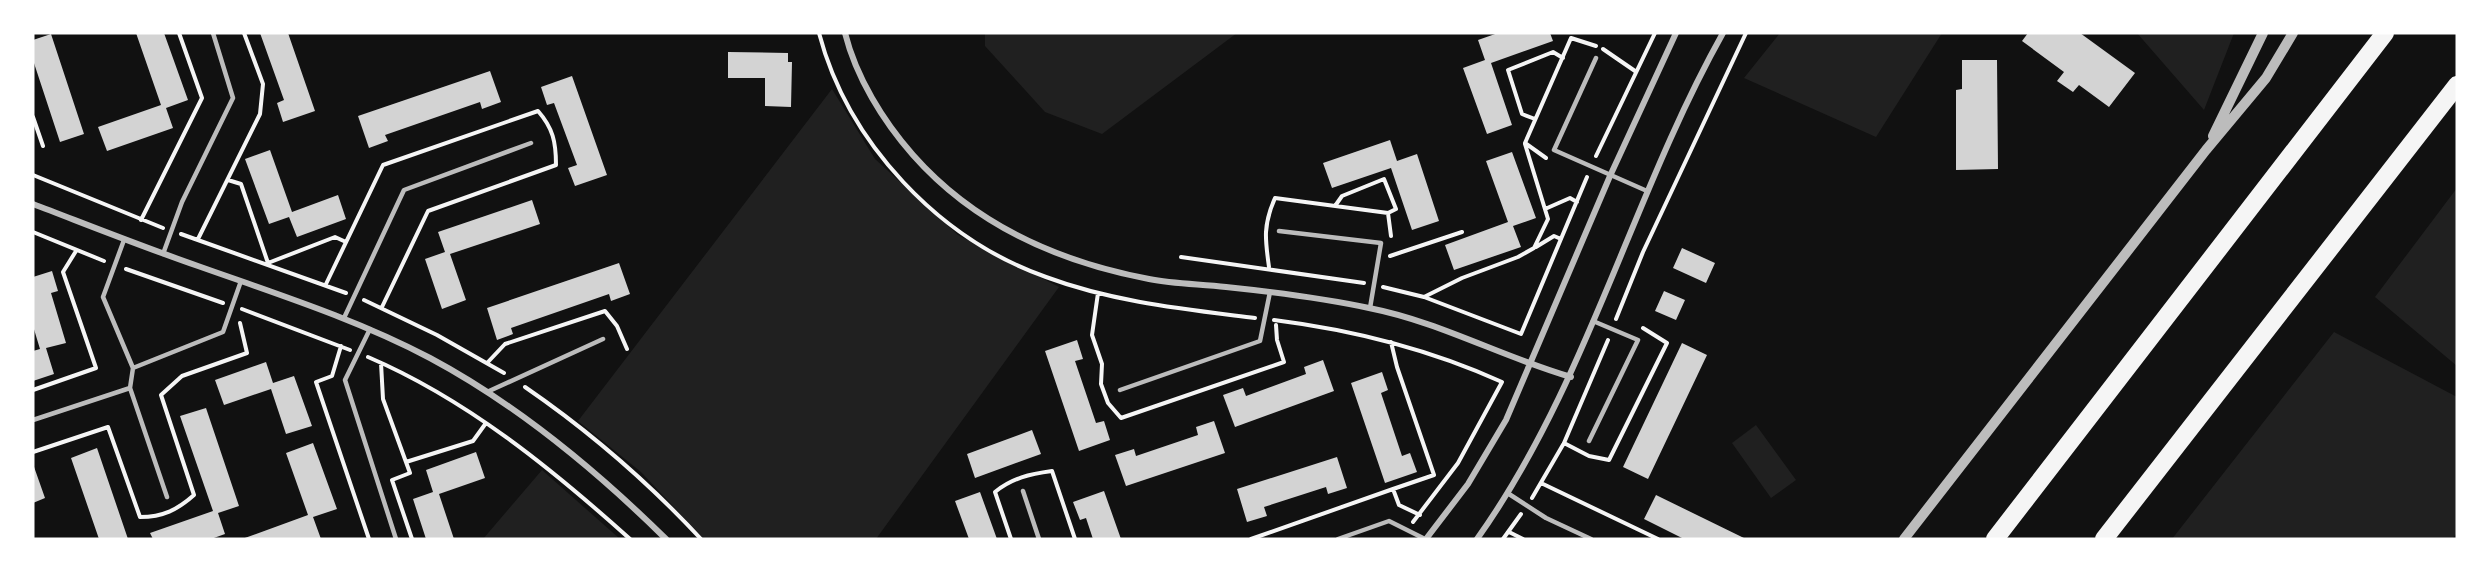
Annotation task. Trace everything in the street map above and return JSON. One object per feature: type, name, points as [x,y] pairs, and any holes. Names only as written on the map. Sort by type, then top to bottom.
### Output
[{"type":"highway","points":[[1995,539],[2385,33]]},
{"type":"highway","points":[[2104,539],[2457,85]]},
{"type":"street","points":[[844,33],[867,88],[893,132],[926,170],[963,203],[1002,228],[1048,250],[1097,266],[1150,279],[1270,292],[1370,308],[1436,326],[1531,365],[1571,377]]},
{"type":"street","points":[[1426,539],[1468,484],[1506,420],[1610,176],[1676,33]]},
{"type":"street","points":[[1477,539],[1509,494],[1571,377],[1647,191],[1723,33]]},
{"type":"street","points":[[2206,150],[2263,33]]},
{"type":"street","points":[[1904,539],[2206,150],[2266,78],[2293,33]]},
{"type":"street","points":[[33,204],[124,240],[344,318],[430,358],[487,392],[561,444],[606,481],[666,539]]},
{"type":"lane","points":[[163,254],[182,202],[233,98],[213,33]]},
{"type":"lane","points":[[1596,57],[1554,150],[1647,191]]},
{"type":"lane","points":[[344,318],[404,190],[531,143]]},
{"type":"lane","points":[[1279,231],[1381,243],[1370,308]]},
{"type":"lane","points":[[124,240],[103,297],[133,368],[130,388],[167,497]]},
{"type":"lane","points":[[133,368],[223,332],[241,281]]},
{"type":"lane","points":[[1119,390],[1260,341],[1270,292]]},
{"type":"lane","points":[[1588,441],[1638,340],[1593,321]]},
{"type":"lane","points":[[370,329],[345,380],[396,539]]},
{"type":"lane","points":[[487,392],[603,339]]},
{"type":"lane","points":[[33,420],[130,388]]},
{"type":"lane","points":[[1023,491],[1039,539]]},
{"type":"lane","points":[[1509,494],[1591,539]]},
{"type":"lane","points":[[1338,539],[1389,521],[1426,539]]},
{"type":"path","points":[[141,220],[202,98],[179,33]]},
{"type":"path","points":[[198,239],[260,114],[263,84],[244,33]]},
{"type":"path","points":[[1181,257],[1336,277],[1374,285],[1424,297],[1521,334],[1576,202],[1654,33]]},
{"type":"path","points":[[1503,539],[1541,483],[1564,443],[1653,231],[1746,33]]},
{"type":"path","points":[[1535,119],[1522,114],[1508,70],[1552,52],[1563,58]]},
{"type":"path","points":[[33,117],[43,146]]},
{"type":"path","points":[[1525,143],[1548,219],[1534,248]]},
{"type":"path","points":[[1335,206],[1342,196],[1384,179],[1396,209],[1388,213]]},
{"type":"path","points":[[228,180],[241,184],[268,263],[335,237],[346,242]]},
{"type":"path","points":[[1545,209],[1570,198],[1576,202]]},
{"type":"path","points":[[1389,256],[1462,232]]},
{"type":"path","points":[[1424,297],[1462,278],[1518,257],[1554,236],[1561,238]]},
{"type":"path","points":[[33,390],[96,368],[63,272],[76,251]]},
{"type":"path","points":[[488,362],[505,344],[605,310],[627,349]]},
{"type":"path","points":[[1616,318],[1625,321]]},
{"type":"path","points":[[1564,443],[1589,456],[1609,460],[1667,343],[1651,331],[1634,324]]},
{"type":"path","points":[[1251,539],[1434,475],[1397,367],[1391,341]]},
{"type":"path","points":[[341,346],[332,376],[316,382],[369,539]]},
{"type":"path","points":[[381,363],[383,399],[410,473],[392,480],[412,539]]},
{"type":"path","points":[[406,462],[473,441],[486,423]]},
{"type":"path","points":[[1541,483],[1658,539]]},
{"type":"path","points":[[1393,489],[1399,505],[1420,515]]},
{"type":"path","points":[[1509,532],[1523,539]]},
{"type":"shaded area","points":[[985,33],[1237,33],[1102,134],[1045,112],[985,46]]},
{"type":"shaded area","points":[[1780,33],[1942,33],[1876,137],[1744,78]]},
{"type":"shaded area","points":[[2137,33],[2234,33],[2204,110]]},
{"type":"shaded area","points":[[832,89],[875,159],[958,235],[1059,287],[876,539],[704,539],[641,472],[578,421]]},
{"type":"shaded area","points":[[2457,188],[2457,366],[2375,297]]},
{"type":"shaded area","points":[[2334,332],[2457,397],[2457,533],[2452,539],[2172,539]]},
{"type":"shaded area","points":[[1756,425],[1796,480],[1771,498],[1732,443]]},
{"type":"shaded area","points":[[542,470],[620,539],[483,539]]},
{"type":"building","points":[[136,33],[164,33],[188,100],[166,108],[173,128],[107,151],[98,127],[161,105]]},
{"type":"building","points":[[260,33],[288,33],[315,111],[283,122],[277,103],[284,100]]},
{"type":"building","points":[[1498,33],[1550,33],[1553,41],[1491,63],[1512,125],[1487,134],[1463,68],[1485,60],[1478,40]]},
{"type":"building","points":[[2028,33],[2080,33],[2135,73],[2109,107],[2079,85],[2073,92],[2057,81],[2064,72],[2022,41]]},
{"type":"building","points":[[51,34],[84,134],[60,142],[33,60],[33,40]]},
{"type":"building","points":[[728,52],[788,53],[788,62],[792,62],[791,107],[765,106],[765,78],[728,78]]},
{"type":"building","points":[[1962,60],[1997,60],[1998,169],[1956,170],[1956,90],[1962,89]]},
{"type":"building","points":[[490,71],[501,102],[482,109],[480,102],[385,135],[388,141],[369,148],[358,116]]},
{"type":"building","points":[[572,76],[607,175],[575,186],[568,168],[577,165],[554,103],[547,105],[541,87]]},
{"type":"building","points":[[1390,140],[1397,161],[1417,154],[1439,221],[1412,230],[1391,168],[1332,188],[1323,163]]},
{"type":"building","points":[[270,150],[292,212],[338,195],[346,219],[297,237],[289,217],[269,224],[245,159]]},
{"type":"building","points":[[1512,152],[1536,218],[1513,226],[1521,247],[1454,270],[1445,245],[1508,222],[1486,161]]},
{"type":"building","points":[[532,200],[540,224],[450,254],[466,300],[442,309],[425,259],[445,252],[438,232]]},
{"type":"building","points":[[1682,248],[1715,263],[1706,283],[1673,268]]},
{"type":"building","points":[[619,263],[630,294],[611,301],[609,294],[511,328],[513,334],[497,340],[487,308]]},
{"type":"building","points":[[52,271],[58,291],[51,293],[66,343],[46,348],[54,374],[33,381],[33,351],[40,349],[33,326],[33,277]]},
{"type":"building","points":[[1664,291],[1685,300],[1676,320],[1655,311]]},
{"type":"building","points":[[1077,340],[1083,359],[1075,361],[1096,423],[1104,421],[1110,440],[1079,451],[1045,351]]},
{"type":"building","points":[[1682,343],[1707,355],[1648,479],[1623,467]]},
{"type":"building","points":[[1323,360],[1334,391],[1235,427],[1223,395],[1243,388],[1246,396],[1306,374],[1304,367]]},
{"type":"building","points":[[266,362],[273,383],[294,376],[312,426],[286,434],[271,389],[224,405],[215,380]]},
{"type":"building","points":[[1382,372],[1388,390],[1381,393],[1402,456],[1410,453],[1417,472],[1385,483],[1351,383]]},
{"type":"building","points":[[206,408],[239,506],[218,513],[225,534],[211,539],[153,539],[150,533],[213,511],[180,416]]},
{"type":"building","points":[[1214,421],[1225,453],[1126,486],[1115,455],[1134,449],[1136,456],[1198,435],[1196,427]]},
{"type":"building","points":[[1032,430],[1041,454],[975,478],[967,454]]},
{"type":"building","points":[[313,443],[337,509],[313,517],[321,539],[242,539],[308,515],[286,453]]},
{"type":"building","points":[[97,448],[128,539],[99,539],[71,458]]},
{"type":"building","points":[[476,452],[485,478],[439,494],[454,539],[426,539],[413,499],[433,492],[426,470]]},
{"type":"building","points":[[1337,457],[1347,488],[1328,494],[1326,487],[1264,507],[1267,516],[1247,522],[1237,489]]},
{"type":"building","points":[[33,464],[45,498],[33,503]]},
{"type":"building","points":[[1104,491],[1121,539],[1093,539],[1086,518],[1080,520],[1073,502]]},
{"type":"building","points":[[980,492],[997,539],[969,539],[955,501]]},
{"type":"building","points":[[1656,495],[1746,539],[1684,539],[1644,519]]}]
